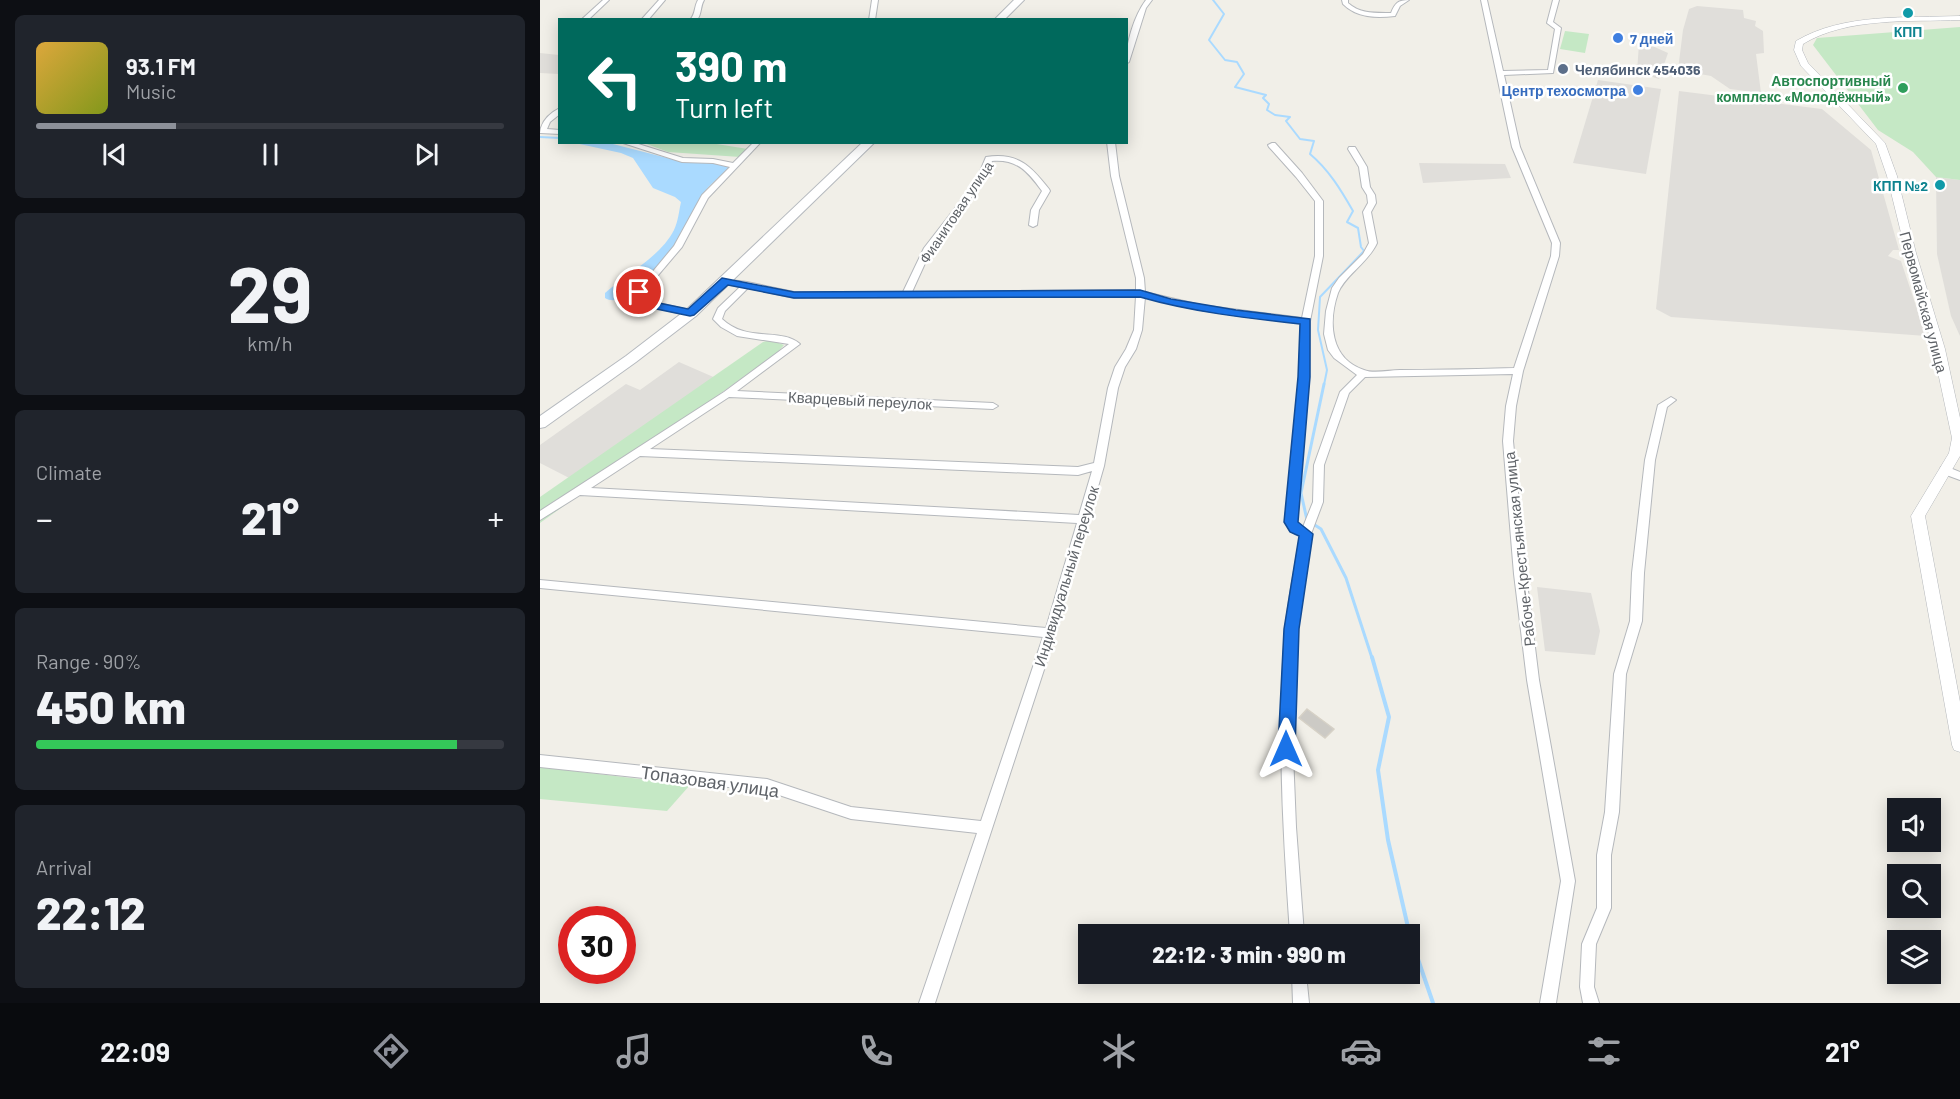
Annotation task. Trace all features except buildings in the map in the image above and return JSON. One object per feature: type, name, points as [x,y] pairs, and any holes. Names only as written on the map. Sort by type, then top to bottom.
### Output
[{"type":"main road","points":[[1000,18],[1019,0]]},
{"type":"main road","points":[[540,423],[690,313],[868,144]]},
{"type":"street","points":[[586,18],[606,0]]},
{"type":"street","points":[[646,18],[662,0]]},
{"type":"street","points":[[695,18],[698,14],[698,5],[701,0]]},
{"type":"street","points":[[872,18],[875,0]]},
{"type":"street","points":[[1128,56],[1143,8],[1149,0]]},
{"type":"street","points":[[1345,0],[1353,12],[1359,15],[1393,15],[1397,5],[1406,0]]},
{"type":"street","name":"Рабоче-Крестьянская улица","points":[[1484,0],[1521,160],[1556,243],[1555,256],[1518,371],[1511,406],[1508,441],[1510,487],[1533,680],[1568,880],[1548,1003]]},
{"type":"street","points":[[1500,73],[1551,72],[1558,28],[1550,23],[1556,0]]},
{"type":"street","name":"Первомайская улица","points":[[1960,18],[1828,28],[1805,38],[1799,43],[1798,50],[1804,64],[1880,143],[1939,350],[1958,438],[1955,453],[1918,516],[1960,745]]},
{"type":"street","points":[[558,112],[547,121],[543,131],[558,132]]},
{"type":"street","points":[[629,144],[682,160],[713,161],[735,165]]},
{"type":"street","points":[[690,313],[651,304],[640,298],[639,292],[678,247],[705,196],[756,144]]},
{"type":"street","name":"Индивидуальный переулок","points":[[927,1003],[1050,633],[1099,466],[1113,388],[1120,367],[1138,330],[1140,278],[1115,176],[1111,144]]},
{"type":"street","points":[[1272,146],[1319,201],[1319,256],[1306,321],[1304,377],[1291,522],[1295,528],[1306,534]]},
{"type":"street","points":[[1352,148],[1364,167],[1366,187],[1371,195],[1372,202],[1367,212],[1373,243],[1363,261],[1337,285],[1333,295],[1327,331],[1334,353],[1346,364],[1363,374],[1518,371]]},
{"type":"street","name":"Фианитовая улица","points":[[906,296],[928,248],[980,181],[989,159],[1004,156],[1019,161],[1046,191],[1035,210],[1033,225]]},
{"type":"street","points":[[725,281],[794,295],[1140,293],[1169,302],[1236,314],[1306,321]]},
{"type":"street","points":[[540,516],[727,394],[795,344],[788,340],[739,334],[723,327],[717,319],[721,310],[747,285]]},
{"type":"street","points":[[1295,924],[1286,729],[1291,629],[1306,534],[1318,502],[1319,465],[1345,392],[1363,374]]},
{"type":"street","name":"Кварцевый переулок","points":[[727,394],[993,406]]},
{"type":"street","points":[[1591,1003],[1587,987],[1589,944],[1604,908],[1604,855],[1612,812],[1620,674],[1636,621],[1638,573],[1650,460],[1663,405],[1671,400]]},
{"type":"street","points":[[637,452],[1078,471],[1099,466]]},
{"type":"street","points":[[1945,470],[1960,476]]},
{"type":"street","points":[[578,490],[1083,519]]},
{"type":"street","points":[[540,584],[1050,633]]},
{"type":"street","name":"Топазовая улица","points":[[540,760],[767,785],[851,813],[985,828]]},
{"type":"street","points":[[1300,984],[1301,1003]]},
{"type":"shaded area","points":[[1697,6],[1743,10],[1744,18],[1756,21],[1755,26],[1763,31],[1764,53],[1756,54],[1761,93],[1730,89],[1711,76],[1678,70],[1683,30],[1689,9]]},
{"type":"shaded area","points":[[1639,44],[1648,44],[1668,53],[1659,79],[1637,72]]},
{"type":"shaded area","points":[[540,53],[558,55],[558,74],[540,73]]},
{"type":"shaded area","points":[[1598,80],[1661,89],[1646,174],[1573,163]]},
{"type":"shaded area","points":[[1679,91],[1822,109],[1871,150],[1899,250],[1893,250],[1888,256],[1901,261],[1926,336],[1671,317],[1656,309]]},
{"type":"shaded area","points":[[1419,163],[1505,164],[1511,178],[1423,183]]},
{"type":"shaded area","points":[[1936,177],[1960,180],[1960,336],[1951,316],[1937,254]]},
{"type":"shaded area","points":[[679,362],[718,379],[579,483],[540,463],[540,445],[626,384],[640,390]]},
{"type":"shaded area","points":[[1537,587],[1591,593],[1600,631],[1595,655],[1545,651]]},
{"type":"green space","name":"Автоспортивный комплекс «Молодёжный»","points":[[1960,27],[1960,180],[1936,177],[1913,152],[1878,130],[1813,45],[1817,38]]},
{"type":"green space","points":[[1565,31],[1589,34],[1585,53],[1560,49]]},
{"type":"green space","points":[[647,144],[717,144],[748,149],[740,157],[668,152]]},
{"type":"green space","points":[[770,340],[784,345],[777,353],[540,523],[540,497],[763,342]]},
{"type":"green space","points":[[540,767],[690,785],[667,811],[540,799]]},
{"type":"water","points":[[580,144],[613,144],[679,161],[712,163],[729,167],[703,194],[679,239],[657,269],[635,290],[614,300],[605,298],[605,293],[661,248],[675,227],[681,202],[653,188],[633,158]]},
{"type":"waterway","points":[[1213,0],[1224,14],[1209,40],[1225,60],[1237,62],[1244,74],[1235,87],[1266,95],[1263,98],[1269,104],[1267,110],[1275,115],[1290,117],[1286,121],[1300,139],[1314,141],[1310,154],[1329,174],[1353,211],[1347,222],[1358,228],[1361,247],[1364,251],[1320,297],[1318,330],[1327,370],[1324,385]]},
{"type":"waterway","points":[[540,137],[558,138]]},
{"type":"waterway","points":[[1324,384],[1301,493],[1307,520],[1321,529],[1346,578],[1372,658]]},
{"type":"waterway","points":[[1372,657],[1389,717],[1378,770],[1388,840],[1410,936],[1433,1003]]},
{"type":"place","name":"КПП","points":[[1908,13]]},
{"type":"place","name":"7 дней","points":[[1618,38]]},
{"type":"place","name":"Челябинск 454036","points":[[1563,69]]},
{"type":"place","name":"Автоспортивный комплекс «Молодёжный»","points":[[1903,88]]},
{"type":"place","name":"Центр техосмотра","points":[[1638,90]]},
{"type":"place","name":"КПП №2","points":[[1940,185]]},
{"type":"route","points":[[639,292],[640,298],[651,304],[690,313],[725,281],[794,295],[1140,293],[1169,302],[1236,314],[1306,321],[1304,377],[1291,522],[1295,528],[1306,534],[1291,629],[1286,749]]}]
